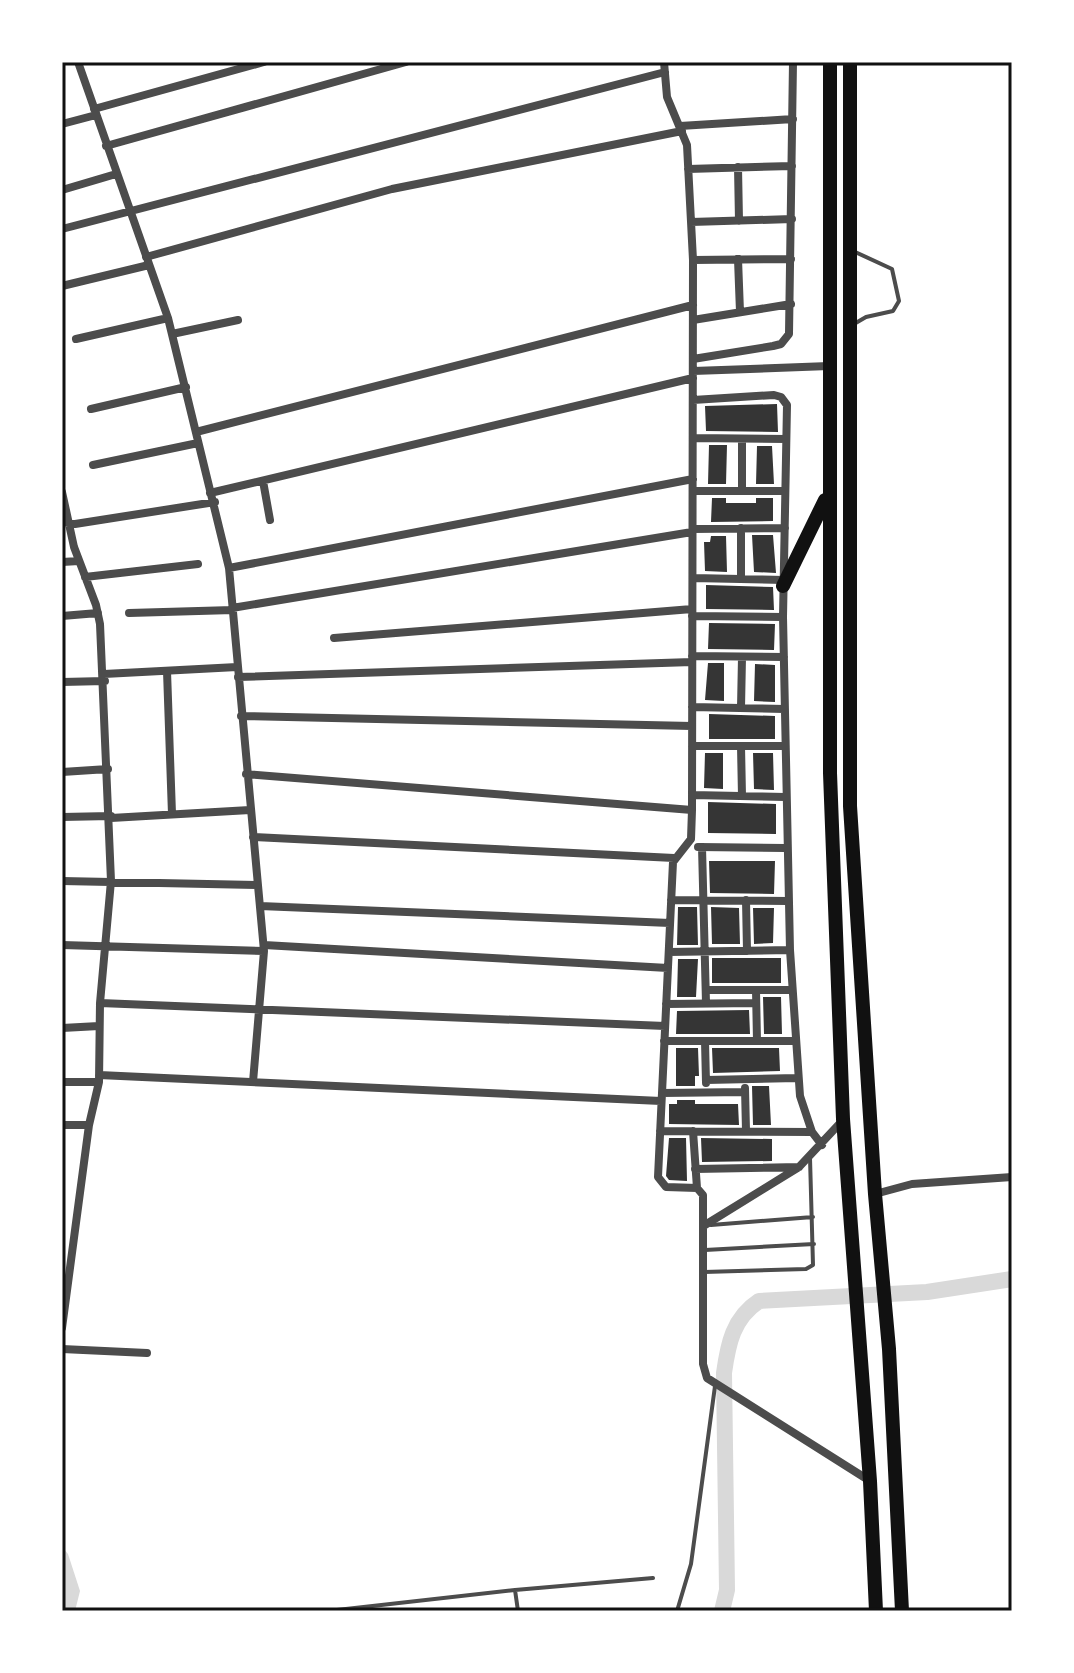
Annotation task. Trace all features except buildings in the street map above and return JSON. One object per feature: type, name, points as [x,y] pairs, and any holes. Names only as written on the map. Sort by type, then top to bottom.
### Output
[{"type":"main road","points":[[830,62],[827,496],[831,804],[843,1119],[870,1481],[876,1611]]},
{"type":"main road","points":[[850,62],[850,806],[875,1194],[889,1349],[902,1611]]},
{"type":"main road","points":[[831,140],[851,139]]},
{"type":"main road","points":[[828,413],[850,413]]},
{"type":"main road","points":[[784,583],[827,496]]},
{"type":"street","points":[[79,62],[168,318],[229,568],[264,948],[262,1009],[253,1082]]},
{"type":"street","points":[[62,124],[264,62]]},
{"type":"street","points":[[106,146],[406,62]]},
{"type":"street","points":[[693,359],[781,344],[789,334],[793,62]]},
{"type":"street","points":[[62,229],[664,67],[667,97],[681,129],[688,169],[693,260],[692,810],[688,847],[674,858],[253,837]]},
{"type":"street","points":[[62,286],[392,189],[681,129],[793,119]]},
{"type":"street","points":[[688,169],[792,166]]},
{"type":"street","points":[[738,167],[739,221]]},
{"type":"street","points":[[62,190],[116,174]]},
{"type":"street","points":[[691,222],[792,219]]},
{"type":"street","points":[[738,259],[740,312]]},
{"type":"street","points":[[693,260],[791,259]]},
{"type":"street","points":[[693,320],[791,304]]},
{"type":"street","points":[[196,432],[693,305]]},
{"type":"street","points":[[76,339],[168,318]]},
{"type":"street","points":[[172,334],[238,320]]},
{"type":"street","points":[[65,522],[212,498],[263,481],[693,374],[829,366]]},
{"type":"street","points":[[91,409],[186,387]]},
{"type":"street","points":[[693,400],[781,397],[787,405],[783,617],[785,848],[797,1078],[812,1132],[822,1145]]},
{"type":"street","points":[[693,438],[786,439]]},
{"type":"street","points":[[742,439],[742,491]]},
{"type":"street","points":[[93,465],[198,443]]},
{"type":"street","points":[[229,568],[693,479]]},
{"type":"street","points":[[263,481],[270,520]]},
{"type":"street","points":[[693,491],[785,491]]},
{"type":"street","points":[[62,492],[65,522],[98,613],[105,678],[111,817],[111,881],[100,1003],[99,1078],[89,1125],[62,1328]]},
{"type":"street","points":[[741,528],[741,579]]},
{"type":"street","points":[[129,613],[233,609],[692,530],[785,528]]},
{"type":"street","points":[[62,562],[79,561]]},
{"type":"street","points":[[85,577],[198,564]]},
{"type":"street","points":[[693,578],[784,583]]},
{"type":"street","points":[[334,638],[692,612],[783,617]]},
{"type":"street","points":[[62,616],[98,613]]},
{"type":"street","points":[[741,708],[742,657]]},
{"type":"street","points":[[238,677],[784,657]]},
{"type":"street","points":[[62,682],[237,667]]},
{"type":"street","points":[[167,671],[172,814]]},
{"type":"street","points":[[692,707],[784,709]]},
{"type":"street","points":[[241,716],[692,726]]},
{"type":"street","points":[[692,746],[785,746]]},
{"type":"street","points":[[741,746],[742,796]]},
{"type":"street","points":[[62,772],[108,769]]},
{"type":"street","points":[[246,774],[692,810]]},
{"type":"street","points":[[692,795],[785,797]]},
{"type":"street","points":[[62,817],[250,810]]},
{"type":"street","points":[[688,847],[785,848]]},
{"type":"street","points":[[702,847],[706,1003]]},
{"type":"street","points":[[674,858],[659,1181],[671,1188],[697,1188]]},
{"type":"street","points":[[62,881],[258,885]]},
{"type":"street","points":[[671,900],[788,901]]},
{"type":"street","points":[[746,900],[747,951]]},
{"type":"street","points":[[260,906],[670,923]]},
{"type":"street","points":[[62,945],[264,948],[668,968]]},
{"type":"street","points":[[669,952],[790,950]]},
{"type":"street","points":[[706,990],[792,990]]},
{"type":"street","points":[[756,990],[757,1041]]},
{"type":"street","points":[[100,1003],[665,1026]]},
{"type":"street","points":[[666,1004],[756,1003]]},
{"type":"street","points":[[62,1028],[99,1026]]},
{"type":"street","points":[[664,1041],[795,1041]]},
{"type":"street","points":[[705,1041],[706,1092]]},
{"type":"street","points":[[62,1082],[99,1078],[661,1097],[745,1092]]},
{"type":"street","points":[[706,1080],[797,1078]]},
{"type":"street","points":[[745,1079],[746,1131]]},
{"type":"street","points":[[705,1225],[799,1167],[843,1119]]},
{"type":"street","points":[[62,1125],[89,1125]]},
{"type":"street","points":[[660,1131],[812,1132]]},
{"type":"street","points":[[693,1131],[697,1188],[703,1195],[705,1225],[705,1373],[718,1387],[870,1481]]},
{"type":"street","points":[[695,1169],[799,1167]]},
{"type":"street","points":[[875,1194],[912,1184],[1012,1177]]},
{"type":"street","points":[[62,1349],[147,1353]]},
{"type":"lane","points":[[849,329],[866,317],[893,311],[899,301],[892,269],[860,257],[850,247]]},
{"type":"lane","points":[[704,1272],[806,1269],[814,1262],[810,1158]]},
{"type":"lane","points":[[705,1225],[813,1217]]},
{"type":"lane","points":[[705,1250],[814,1244]]},
{"type":"lane","points":[[677,1611],[691,1564],[718,1387]]},
{"type":"lane","points":[[328,1611],[653,1578]]},
{"type":"lane","points":[[515,1590],[518,1611]]},
{"type":"shaded area","points":[[62,1547],[68,1554],[80,1591],[75,1611],[62,1611]]},
{"type":"waterway","points":[[722,1611],[727,1590],[724,1373],[730,1342],[743,1315],[759,1301],[927,1292],[1012,1279]]}]
